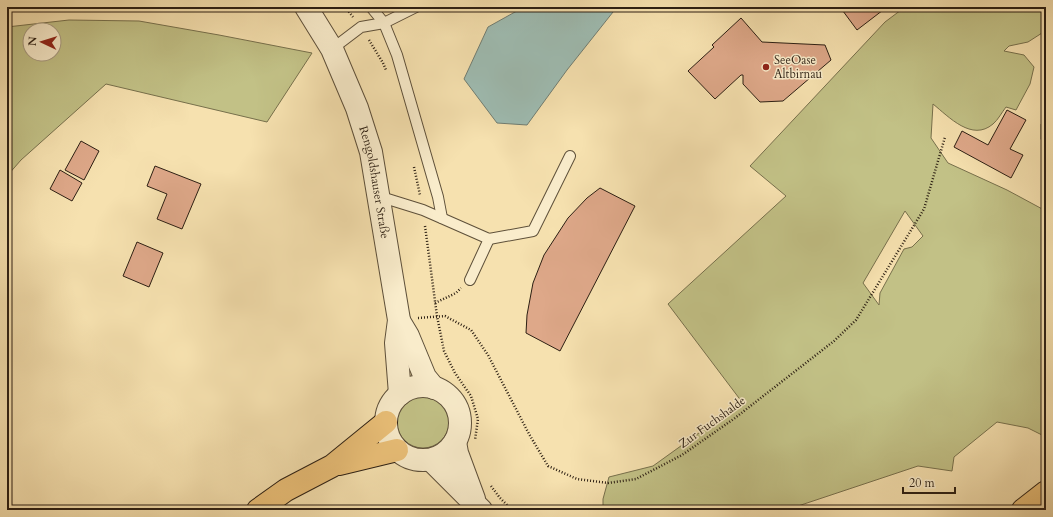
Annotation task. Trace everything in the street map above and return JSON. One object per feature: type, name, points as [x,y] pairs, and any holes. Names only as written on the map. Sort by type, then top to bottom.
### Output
[{"type":"main road","points":[[258,510],[286,490],[332,466],[386,422]]},
{"type":"main road","points":[[332,466],[397,450]]},
{"type":"main road","points":[[1023,510],[1046,492]]},
{"type":"street","name":"Rengoldshauser Straße","points":[[306,7],[332,49],[357,108],[371,152],[399,320],[396,343],[400,394]]},
{"type":"street","name":"Rengoldshauser Straße","points":[[399,320],[408,336],[424,377],[434,388],[443,392],[456,405],[459,414],[459,433],[465,444],[457,453],[479,508]]},
{"type":"street","points":[[434,388],[422,386],[410,388],[400,394],[390,406],[386,422],[388,437],[397,450],[404,456],[422,460],[430,460],[465,444]]},
{"type":"street","name":"Rengoldshauser Straße","points":[[430,460],[438,466],[459,490],[479,508]]},
{"type":"lane","points":[[371,7],[384,23],[397,55],[438,197],[442,218]]},
{"type":"lane","points":[[332,49],[361,27],[384,23],[416,7]]},
{"type":"lane","points":[[378,196],[423,210],[489,239],[533,230],[570,156]]},
{"type":"lane","points":[[470,280],[489,239]]},
{"type":"path","points":[[345,7],[353,17]]},
{"type":"path","points":[[368,38],[383,63],[388,76]]},
{"type":"path","name":"Zur Fuchshalde","points":[[437,316],[445,316],[471,330],[488,355],[529,434],[548,466],[577,480],[608,483],[636,479],[682,455],[729,422],[834,340],[856,320],[924,209],[945,137]]},
{"type":"path","points":[[414,167],[423,210],[437,316],[444,351],[455,372],[471,396],[478,419],[465,444]]},
{"type":"path","points":[[436,303],[456,293],[470,280]]},
{"type":"path","points":[[491,485],[500,498],[512,510]]},
{"type":"shaded area","points":[[905,7],[1046,7],[1046,38],[1042,33],[1028,42],[1009,46],[1004,51],[1024,55],[1034,67],[1030,84],[1016,110],[1006,107],[993,124],[985,129],[977,130],[961,126],[933,104],[931,138],[948,163],[1007,190],[1046,211],[1046,433],[1042,435],[1028,428],[997,422],[954,457],[952,471],[918,466],[786,510],[603,510],[603,499],[609,477],[653,466],[742,402],[668,304],[786,196],[750,166],[885,22]],"holes":[[[905,211],[923,236],[912,247],[904,249],[880,293],[879,305],[863,283]]]},
{"type":"shaded area","points":[[69,20],[139,21],[312,53],[267,122],[106,84],[21,160],[7,176],[7,27],[22,25],[22,62],[62,62],[62,22],[51,22]]},
{"type":"shaded area","points":[[1046,122],[1046,148],[1041,139],[1041,124]]},
{"type":"shaded area","points":[[418,396],[428,396],[438,400],[445,407],[449,417],[449,427],[445,437],[438,444],[428,448],[418,448],[408,444],[401,437],[397,427],[397,417],[401,407],[408,400]]},
{"type":"water","points":[[524,7],[617,7],[567,70],[527,125],[497,123],[464,79],[488,27]]},
{"type":"building","points":[[840,7],[887,7],[857,30]]},
{"type":"building","points":[[741,18],[762,42],[825,45],[831,60],[783,101],[760,102],[743,84],[743,75],[741,75],[715,99],[688,71],[714,47],[712,45]]},
{"type":"building","points":[[1007,110],[1026,120],[1010,149],[1023,155],[1011,178],[954,147],[962,131],[988,145]]},
{"type":"building","points":[[81,141],[99,151],[84,180],[65,170]]},
{"type":"building","points":[[155,166],[201,184],[182,229],[157,219],[167,194],[147,186]]},
{"type":"building","points":[[60,170],[82,183],[72,201],[50,189]]},
{"type":"building","points":[[600,188],[635,206],[560,351],[526,333],[527,315],[533,283],[544,255],[568,218],[587,198]]},
{"type":"building","points":[[137,242],[163,253],[149,287],[123,276]]},
{"type":"place","name":"SeeOase Altbirnau","points":[[766,67]]}]
